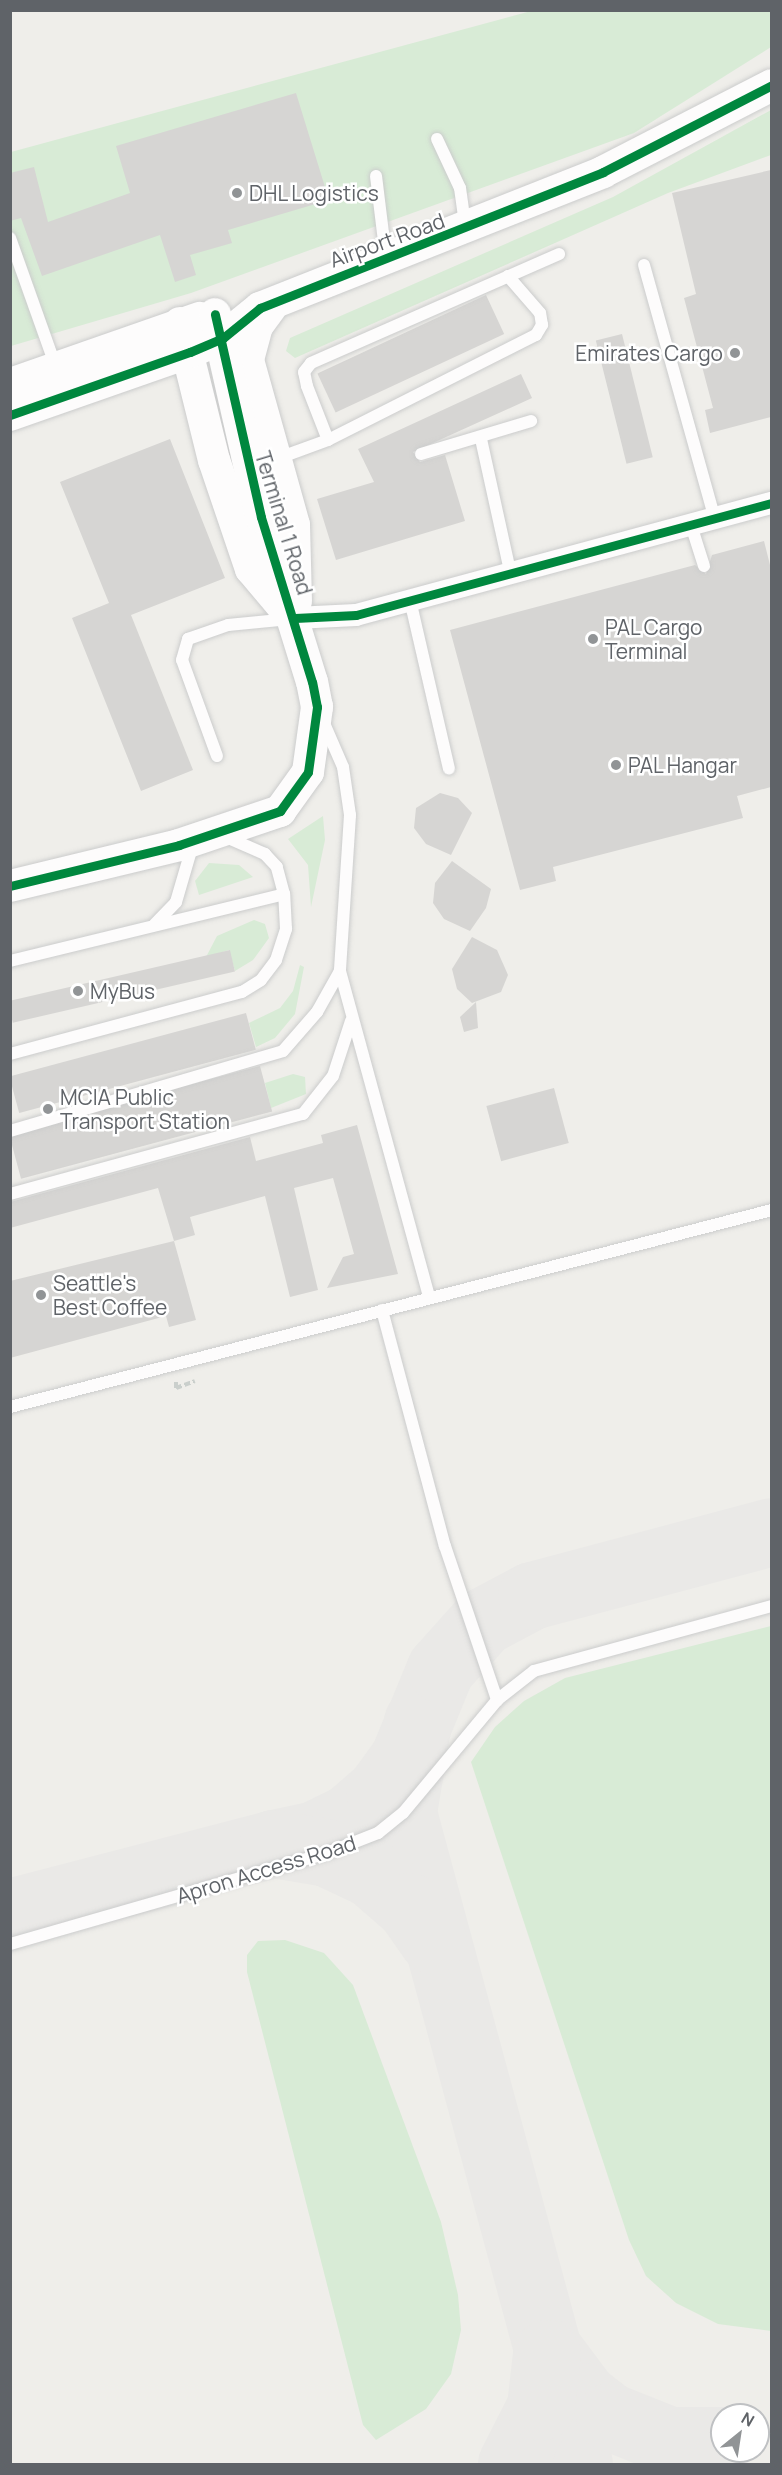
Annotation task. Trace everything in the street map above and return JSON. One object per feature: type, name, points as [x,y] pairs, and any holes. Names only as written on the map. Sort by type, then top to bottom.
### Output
[{"type":"street","name":"Airport Road","points":[[10,415],[190,352],[219,326],[268,305],[466,230],[603,172],[771,85]]},
{"type":"street","name":"Terminal 1 Road","points":[[268,305],[257,326],[248,360],[274,460],[294,525],[295,618]]},
{"type":"street","name":"Airport Road","points":[[10,384],[180,323],[219,326]]},
{"type":"street","name":"Terminal 1 Road","points":[[180,323],[190,352],[214,460],[251,569],[295,618]]},
{"type":"street","name":"Terminal 1 Road","points":[[10,886],[206,837],[280,811],[297,794],[308,772],[316,707],[295,618],[261,517],[219,326]]},
{"type":"street","points":[[295,618],[356,615],[771,503]]},
{"type":"lane","points":[[437,138],[460,188],[466,230]]},
{"type":"lane","points":[[376,176],[386,260]]},
{"type":"lane","points":[[10,238],[56,368]]},
{"type":"lane","points":[[328,440],[307,386],[304,372],[311,363],[559,254]]},
{"type":"lane","points":[[644,265],[715,519]]},
{"type":"lane","points":[[274,460],[328,440],[536,335],[542,325],[540,313],[508,276]]},
{"type":"lane","points":[[421,454],[481,439],[531,421]]},
{"type":"lane","points":[[481,439],[511,575]]},
{"type":"lane","points":[[691,525],[704,566]]},
{"type":"lane","points":[[410,600],[449,769]]},
{"type":"lane","points":[[217,756],[182,660],[188,639],[228,625],[295,618]]},
{"type":"lane","points":[[316,707],[343,767],[350,815],[340,971],[351,1020],[429,1297]]},
{"type":"lane","points":[[10,1054],[242,992],[261,981],[276,960],[286,929],[284,894],[277,867],[265,854],[206,837],[176,902],[154,925]]},
{"type":"lane","points":[[10,961],[284,894]]},
{"type":"lane","points":[[10,1131],[283,1051],[317,1012],[340,971]]},
{"type":"lane","points":[[10,1194],[303,1114],[333,1076],[351,1020]]},
{"type":"lane","points":[[10,1407],[771,1210]]},
{"type":"lane","points":[[382,1310],[446,1546],[497,1700]]},
{"type":"lane","name":"Apron Access Road","points":[[10,1944],[327,1853],[378,1833],[403,1813],[497,1700],[534,1671],[771,1606]]},
{"type":"green space","points":[[531,11],[771,11],[771,47],[634,133],[191,293],[11,346],[11,152]]},
{"type":"green space","points":[[771,110],[771,155],[668,193],[295,358],[286,351],[290,338],[613,197]]},
{"type":"green space","points":[[323,816],[325,840],[311,907],[308,865],[288,839]]},
{"type":"green space","points":[[209,863],[239,865],[253,877],[199,895],[195,881]]},
{"type":"green space","points":[[254,920],[265,924],[269,938],[253,960],[235,971],[229,950],[206,957],[217,936]]},
{"type":"green space","points":[[300,965],[304,967],[295,1014],[275,1038],[256,1047],[249,1023],[280,1008],[293,991]]},
{"type":"green space","points":[[293,1074],[305,1077],[306,1094],[271,1108],[265,1083]]},
{"type":"green space","points":[[772,1626],[771,2331],[718,2324],[676,2303],[646,2276],[629,2240],[471,1762],[495,1727],[524,1701],[565,1678]]},
{"type":"green space","points":[[285,1940],[324,1953],[353,1985],[441,2222],[458,2295],[461,2330],[451,2374],[426,2409],[376,2440],[363,2425],[247,1972],[247,1955],[258,1941]]},
{"type":"building","name":"DHL Logistics","points":[[296,93],[329,200],[228,230],[232,243],[190,255],[196,275],[175,282],[160,235],[42,276],[21,218],[10,221],[10,173],[34,167],[48,222],[130,193],[116,146]]},
{"type":"building","points":[[771,170],[771,417],[710,433],[705,410],[713,408],[684,298],[696,294],[672,193]]},
{"type":"building","points":[[486,295],[504,334],[336,413],[317,374]]},
{"type":"building","points":[[622,334],[653,457],[627,464],[596,341]]},
{"type":"building","points":[[521,374],[532,398],[413,452],[420,462],[445,455],[465,521],[336,560],[317,499],[374,482],[358,449]]},
{"type":"building","points":[[170,439],[225,578],[131,615],[193,770],[141,791],[72,618],[109,603],[60,482]]},
{"type":"building","points":[[764,541],[771,569],[771,787],[737,796],[743,818],[553,867],[556,881],[520,890],[450,630],[695,565],[706,574],[712,555]]},
{"type":"building","points":[[440,793],[458,798],[472,813],[451,855],[426,844],[414,828],[416,808]]},
{"type":"building","points":[[452,861],[491,889],[486,908],[470,931],[444,919],[433,903],[435,883]]},
{"type":"building","points":[[472,937],[497,950],[508,975],[501,992],[472,1003],[457,989],[452,969]]},
{"type":"building","points":[[230,950],[235,971],[13,1023],[10,1001]]},
{"type":"building","points":[[476,1002],[478,1028],[464,1032],[460,1017]]},
{"type":"building","points":[[246,1013],[256,1050],[19,1113],[10,1076]]},
{"type":"building","points":[[260,1066],[272,1111],[21,1179],[10,1133]]},
{"type":"building","points":[[554,1088],[569,1143],[501,1161],[486,1106]]},
{"type":"building","points":[[357,1125],[398,1274],[327,1288],[343,1257],[354,1254],[333,1178],[294,1188],[318,1290],[290,1297],[265,1196],[190,1217],[195,1235],[174,1241],[158,1188],[10,1228],[10,1202],[250,1137],[256,1161],[323,1143],[321,1135]]},
{"type":"building","points":[[174,1241],[196,1320],[169,1327],[166,1316],[10,1358],[10,1281]]},
{"type":"taxiway","points":[[274,1844],[313,1836],[350,1818],[380,1792],[404,1759],[441,1669],[483,1622],[532,1596],[772,1532]]},
{"type":"taxiway","points":[[418,1722],[403,1813],[579,2464]]},
{"type":"taxiway","points":[[10,1913],[274,1844],[327,1853],[372,1874],[410,1907],[433,1940]]},
{"type":"taxiway","points":[[512,2464],[541,2407],[547,2354]]},
{"type":"taxiway","points":[[552,2354],[584,2397],[610,2417],[670,2441],[710,2441]]},
{"type":"cycle path","points":[[10,415],[190,352],[223,338],[260,308],[603,172],[772,85]]},
{"type":"cycle path","points":[[10,886],[179,845],[280,811],[308,772],[317,707],[312,682],[261,517],[215,314]]},
{"type":"cycle path","points":[[295,618],[356,615],[772,503]]},
{"type":"place","name":"DHL Logistics","points":[[237,193]]},
{"type":"place","name":"Emirates Cargo","points":[[735,353]]},
{"type":"place","name":"PAL Cargo Terminal","points":[[593,639]]},
{"type":"place","name":"PAL Hangar","points":[[616,765]]},
{"type":"place","name":"MyBus","points":[[78,991]]},
{"type":"place","name":"MCIA Public Transport Station","points":[[48,1109]]},
{"type":"place","name":"Seattle's Best Coffee","points":[[41,1295]]}]
